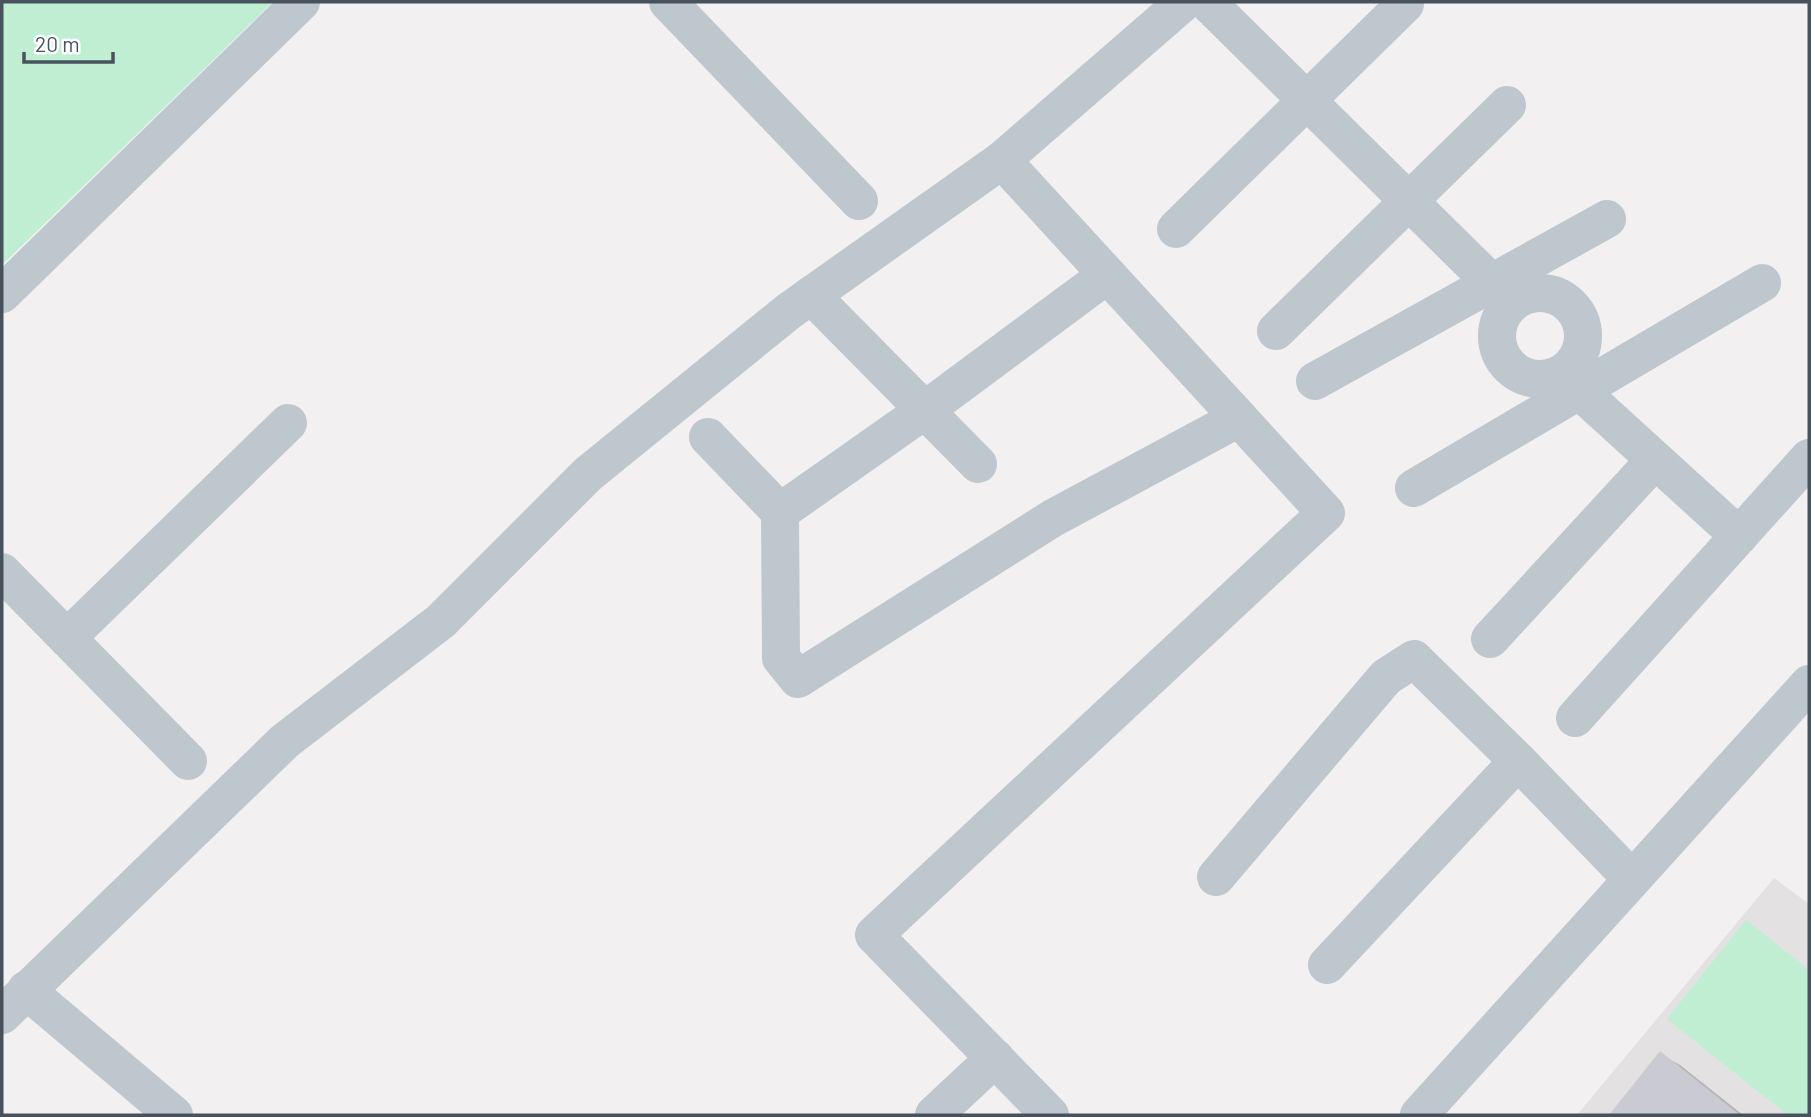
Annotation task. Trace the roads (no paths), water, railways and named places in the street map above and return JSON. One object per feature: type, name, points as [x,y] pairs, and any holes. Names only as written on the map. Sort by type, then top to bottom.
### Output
[{"type":"street","points":[[2,294],[301,2]]},
{"type":"street","points":[[668,2],[859,201]]},
{"type":"street","points":[[174,1115],[14,1003],[285,741],[441,621],[588,474],[811,295],[1002,160],[1184,2]]},
{"type":"street","points":[[1207,2],[1501,293],[1503,314],[1497,341],[1509,366],[1534,379],[1570,382],[1739,536]]},
{"type":"street","points":[[1176,229],[1405,4]]},
{"type":"street","points":[[1276,331],[1507,106]]},
{"type":"street","points":[[1002,160],[1326,513],[874,935],[1050,1115]]},
{"type":"street","points":[[1315,381],[1501,293],[1607,219]]},
{"type":"street","points":[[780,512],[925,410],[1107,275]]},
{"type":"street","points":[[1414,488],[1570,382],[1762,283]]},
{"type":"street","points":[[1501,293],[1553,295],[1566,301],[1576,312],[1584,339],[1580,354],[1572,366],[1570,382]]},
{"type":"street","points":[[811,295],[978,464]]},
{"type":"street","points":[[708,438],[780,512],[781,658],[798,679],[1053,518],[1239,418]]},
{"type":"street","points":[[67,638],[288,423]]},
{"type":"street","points":[[1575,718],[1809,458]]},
{"type":"street","points":[[1490,639],[1655,460]]},
{"type":"street","points":[[2,572],[188,761]]},
{"type":"street","points":[[1216,877],[1386,677],[1414,659],[1518,761],[1632,880]]},
{"type":"street","points":[[1419,1115],[1809,684]]},
{"type":"street","points":[[1327,965],[1518,761]]},
{"type":"street","points":[[934,1115],[995,1058]]}]
